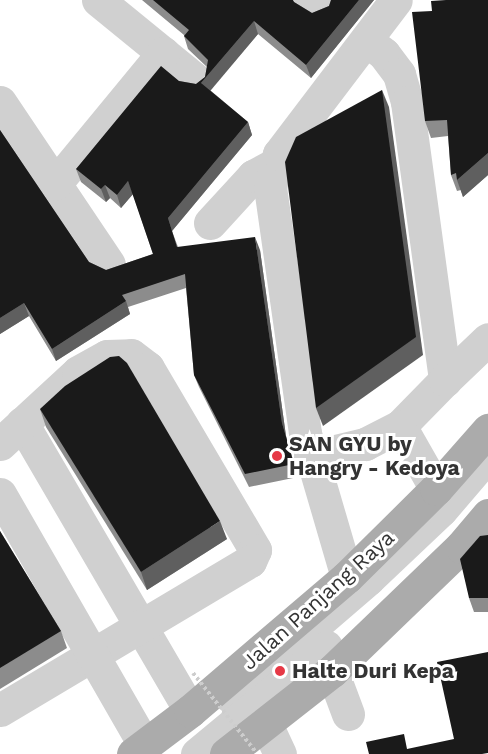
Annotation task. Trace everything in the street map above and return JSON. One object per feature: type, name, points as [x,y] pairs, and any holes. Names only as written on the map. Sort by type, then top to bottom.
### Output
[{"type":"main road","name":"Jalan Panjang Raya","points":[[146,752],[190,711],[347,578],[436,489],[488,430]]},
{"type":"main road","points":[[257,746],[453,555],[488,515]]},
{"type":"street","points":[[98,0],[195,79]]},
{"type":"street","points":[[210,223],[253,176],[272,166],[396,0]]},
{"type":"street","points":[[367,41],[384,54],[399,74],[407,102],[445,380]]},
{"type":"street","points":[[55,184],[163,53]]},
{"type":"street","points":[[0,102],[109,264]]},
{"type":"street","points":[[272,166],[270,187],[310,457],[347,578]]},
{"type":"street","points":[[310,457],[365,444],[400,426],[488,339]]},
{"type":"street","points":[[0,710],[140,626],[250,561],[253,546],[148,368],[131,355],[107,356],[78,372],[11,434],[140,626],[190,711]]},
{"type":"street","points":[[400,426],[436,489]]},
{"type":"street","points":[[0,494],[146,752],[318,626],[441,510],[488,455]]},
{"type":"street","points":[[197,754],[314,657],[402,577],[488,484]]},
{"type":"street","points":[[332,671],[348,714]]},
{"type":"path","points":[[193,673],[257,746]]},
{"type":"building","points":[[153,0],[293,0],[312,13],[329,6],[331,0],[359,0],[306,65],[254,21],[201,83],[248,122],[168,218],[177,247],[255,237],[282,423],[294,464],[245,474],[194,375],[185,274],[122,295],[126,301],[52,349],[24,303],[0,318],[0,130],[89,262],[106,270],[153,254],[128,181],[117,195],[105,185],[101,189],[76,169],[161,66],[179,81],[196,84],[205,77],[208,60],[184,36],[189,30]]},
{"type":"building","points":[[488,0],[488,153],[457,180],[456,173],[451,175],[447,120],[425,121],[412,12],[432,11],[431,1]]},
{"type":"building","points":[[382,90],[416,337],[316,408],[285,162],[296,137]]},
{"type":"building","points":[[119,356],[127,363],[220,521],[141,572],[40,409],[65,386],[110,357]]},
{"type":"building","points":[[0,531],[61,631],[0,668]]},
{"type":"building","points":[[488,535],[488,598],[469,598],[460,559],[480,536]]},
{"type":"building","points":[[488,652],[488,753],[369,754],[366,742],[404,734],[407,749],[454,739],[437,662]]},
{"type":"place","name":"SAN GYU by Hangry - Kedoya","points":[[277,456]]},
{"type":"place","name":"Halte Duri Kepa","points":[[280,671]]}]
